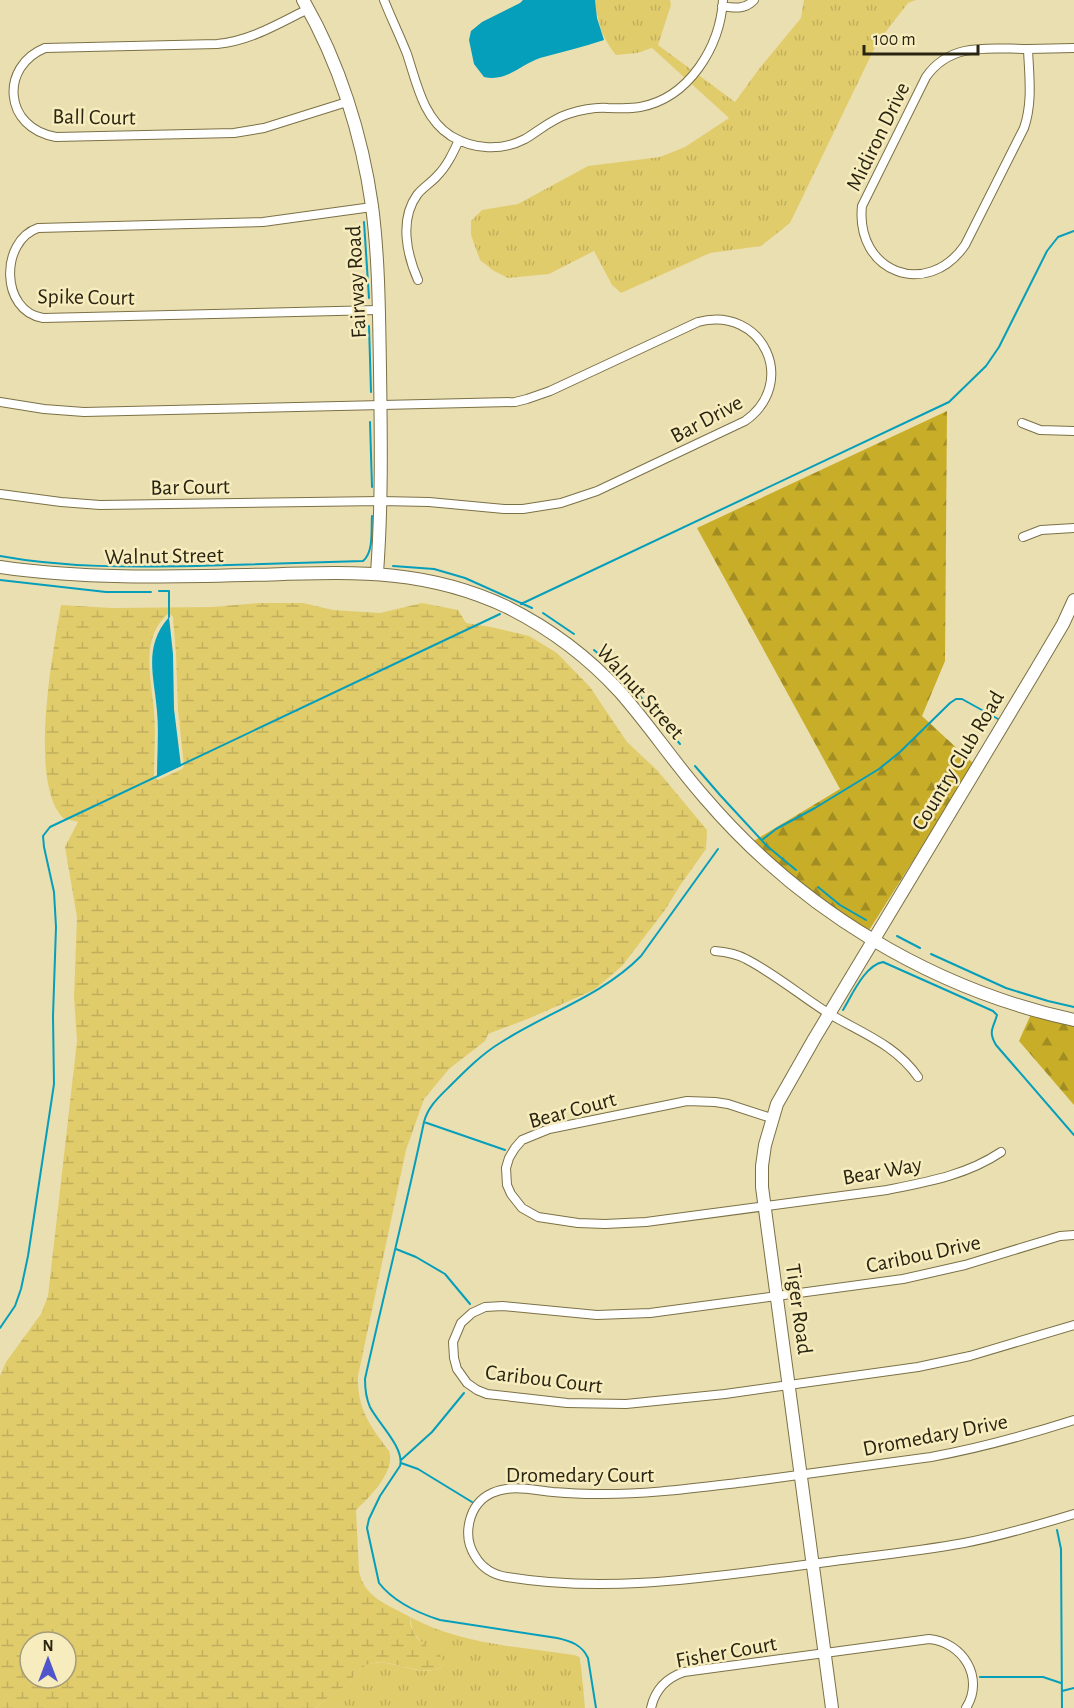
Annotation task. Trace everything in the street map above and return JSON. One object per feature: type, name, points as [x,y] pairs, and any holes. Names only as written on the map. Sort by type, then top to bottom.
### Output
[{"type":"street","points":[[384,0],[429,115],[441,128],[459,140],[482,147],[507,146],[523,140],[556,118],[579,110],[638,108],[660,100],[676,91],[687,81],[707,55],[715,39],[723,3],[742,7],[754,0]]},
{"type":"street","name":"Fairway Road","points":[[305,4],[329,54],[347,102],[360,147],[372,207],[376,247],[380,405],[381,501],[377,573]]},
{"type":"street","name":"Ball Court","points":[[305,4],[254,36],[233,43],[45,48],[32,54],[18,69],[12,87],[14,106],[19,117],[29,127],[37,132],[56,137],[242,132],[264,128],[347,102]]},
{"type":"street","name":"Midiron Drive","points":[[1028,49],[1030,103],[1028,116],[965,245],[948,264],[934,271],[918,274],[907,273],[886,265],[874,254],[865,239],[861,217],[862,206],[926,77],[939,63],[955,53],[973,49],[1074,48]]},
{"type":"street","points":[[418,280],[408,254],[409,210],[420,192],[446,165],[459,140]]},
{"type":"street","points":[[2,261],[14,240],[38,228],[263,222],[372,207]]},
{"type":"street","name":"Spike Court","points":[[2,283],[16,307],[43,318],[378,310]]},
{"type":"street","name":"Bar Drive","points":[[380,405],[505,403],[527,399],[550,391],[699,322],[711,319],[729,321],[752,332],[764,345],[771,369],[771,383],[767,396],[760,408],[745,421],[580,498],[542,507],[523,508],[381,501]]},
{"type":"street","points":[[0,402],[84,412],[380,405]]},
{"type":"street","points":[[1022,423],[1040,430],[1074,431]]},
{"type":"street","name":"Bar Court","points":[[0,494],[61,502],[117,505],[381,501]]},
{"type":"street","points":[[1023,537],[1041,530],[1074,528]]},
{"type":"street","name":"Walnut Street","points":[[0,567],[67,575],[109,577],[377,573],[425,579],[483,597],[529,619],[572,648],[597,669],[620,692],[705,798],[744,840],[787,880],[817,903],[873,940],[922,967],[1026,1008],[1074,1020]]},
{"type":"street","name":"Country Club Road","points":[[873,940],[1072,608]]},
{"type":"street","name":"Tiger Road","points":[[832,1708],[762,1187],[762,1166],[771,1118],[777,1104],[873,940]]},
{"type":"street","points":[[715,951],[728,952],[748,960],[829,1013],[897,1053],[918,1077]]},
{"type":"street","name":"Bear Court","points":[[765,1207],[632,1223],[605,1224],[554,1220],[538,1217],[522,1209],[511,1194],[506,1174],[509,1158],[518,1144],[549,1128],[687,1101],[728,1104],[771,1118]]},
{"type":"street","name":"Bear Way","points":[[765,1207],[887,1190],[925,1182],[963,1172],[986,1162],[1001,1152]]},
{"type":"street","name":"Caribou Drive","points":[[777,1296],[903,1279],[1060,1236],[1074,1235]]},
{"type":"street","name":"Caribou Court","points":[[777,1296],[650,1313],[625,1314],[568,1313],[502,1306],[485,1307],[472,1313],[461,1323],[453,1342],[453,1358],[463,1379],[482,1392],[567,1403],[654,1402],[789,1384]]},
{"type":"street","points":[[789,1384],[929,1365],[970,1356],[1074,1325]]},
{"type":"street","name":"Dromedary Drive","points":[[801,1475],[968,1450],[1074,1420]]},
{"type":"street","name":"Dromedary Court","points":[[801,1475],[633,1494],[585,1494],[508,1488],[490,1493],[478,1504],[471,1517],[468,1538],[476,1558],[487,1569],[502,1576],[546,1582],[655,1583],[813,1563]]},
{"type":"street","points":[[813,1563],[965,1542],[1032,1527],[1074,1514]]},
{"type":"street","name":"Fisher Court","points":[[651,1708],[660,1686],[671,1677],[684,1672],[923,1640],[945,1642],[958,1651],[970,1668],[973,1686],[966,1708]]},
{"type":"green space","points":[[595,0],[670,0],[671,5],[658,45],[735,102],[801,18],[804,0],[916,0],[908,3],[877,43],[790,223],[761,246],[710,253],[621,293],[612,285],[594,251],[549,274],[508,278],[480,260],[471,235],[471,221],[482,210],[518,204],[588,166],[660,157],[685,147],[729,118],[652,48],[637,53],[616,55],[601,29]]},
{"type":"green space","points":[[947,411],[945,661],[922,716],[974,764],[868,932],[831,907],[752,842],[840,789],[697,528]]},
{"type":"green space","points":[[303,603],[333,610],[380,613],[422,603],[458,610],[466,623],[529,636],[557,653],[590,687],[627,742],[657,770],[707,830],[706,849],[665,910],[622,966],[594,990],[488,1034],[485,1041],[449,1069],[424,1099],[406,1150],[358,1376],[362,1407],[389,1451],[389,1467],[380,1483],[356,1510],[359,1571],[366,1588],[378,1600],[410,1617],[414,1634],[437,1653],[445,1664],[438,1669],[421,1670],[373,1663],[360,1669],[345,1686],[316,1708],[0,1708],[0,1376],[6,1362],[41,1314],[48,1296],[77,1041],[74,997],[77,917],[65,847],[78,822],[63,818],[53,800],[47,776],[45,747],[49,684],[61,605],[112,608]],"holes":[[[169,613],[173,617],[184,766],[158,780],[154,777],[155,719],[150,672],[151,646],[160,623]]]},
{"type":"green space","points":[[1031,1014],[1074,1025],[1074,1105],[1019,1041]]},
{"type":"green space","points":[[410,1617],[469,1639],[579,1657],[585,1708],[316,1708],[346,1685],[362,1667],[369,1664],[384,1663],[430,1671],[445,1664],[413,1632]]},
{"type":"water","points":[[523,0],[595,0],[597,18],[604,40],[540,58],[507,75],[484,77],[474,64],[469,40],[471,31],[482,22]]},
{"type":"water","points":[[169,617],[173,654],[174,709],[181,766],[157,777],[158,719],[152,662],[156,639]]},
{"type":"waterway","points":[[364,222],[369,298]]},
{"type":"waterway","points":[[521,604],[949,402],[986,366],[999,347],[1047,251],[1058,237],[1074,231]]},
{"type":"waterway","points":[[369,326],[371,392]]},
{"type":"waterway","points":[[370,422],[372,487]]},
{"type":"waterway","points":[[0,556],[73,565],[123,566],[363,561],[369,552],[372,516]]},
{"type":"waterway","points":[[393,566],[434,569],[465,578],[532,608]]},
{"type":"waterway","points":[[0,580],[106,592],[151,592]]},
{"type":"waterway","points":[[159,591],[169,591],[169,617]]},
{"type":"waterway","points":[[543,613],[574,634]]},
{"type":"waterway","points":[[0,1328],[15,1306],[21,1289],[54,1084],[53,1016],[56,927],[54,892],[43,836],[50,827],[500,614]]},
{"type":"waterway","points":[[594,650],[618,670],[680,744]]},
{"type":"waterway","points":[[762,840],[776,829],[879,769],[956,699],[962,699],[998,719]]},
{"type":"waterway","points":[[695,766],[767,846],[796,870]]},
{"type":"waterway","points":[[596,1708],[588,1658],[576,1644],[557,1638],[440,1620],[406,1606],[379,1583],[367,1528],[380,1496],[400,1466],[400,1459],[395,1444],[370,1407],[365,1379],[424,1122],[431,1106],[468,1068],[493,1047],[591,993],[626,970],[641,956],[718,849]]},
{"type":"waterway","points":[[818,887],[840,905],[866,920]]},
{"type":"waterway","points":[[897,936],[920,948]]},
{"type":"waterway","points":[[931,954],[1006,988],[1074,1007]]},
{"type":"waterway","points":[[843,1010],[865,975],[876,964],[883,962],[993,1011],[997,1015],[992,1033],[996,1045],[1074,1135]]},
{"type":"waterway","points":[[424,1122],[505,1150]]},
{"type":"waterway","points":[[396,1249],[416,1257],[445,1274],[470,1304]]},
{"type":"waterway","points":[[401,1460],[432,1432],[464,1393]]},
{"type":"waterway","points":[[401,1463],[418,1469],[472,1502]]},
{"type":"waterway","points":[[1057,1530],[1061,1549],[1062,1708]]},
{"type":"waterway","points":[[980,1677],[1043,1677],[1061,1683]]},
{"type":"waterway","points":[[1062,1691],[1074,1688]]}]
